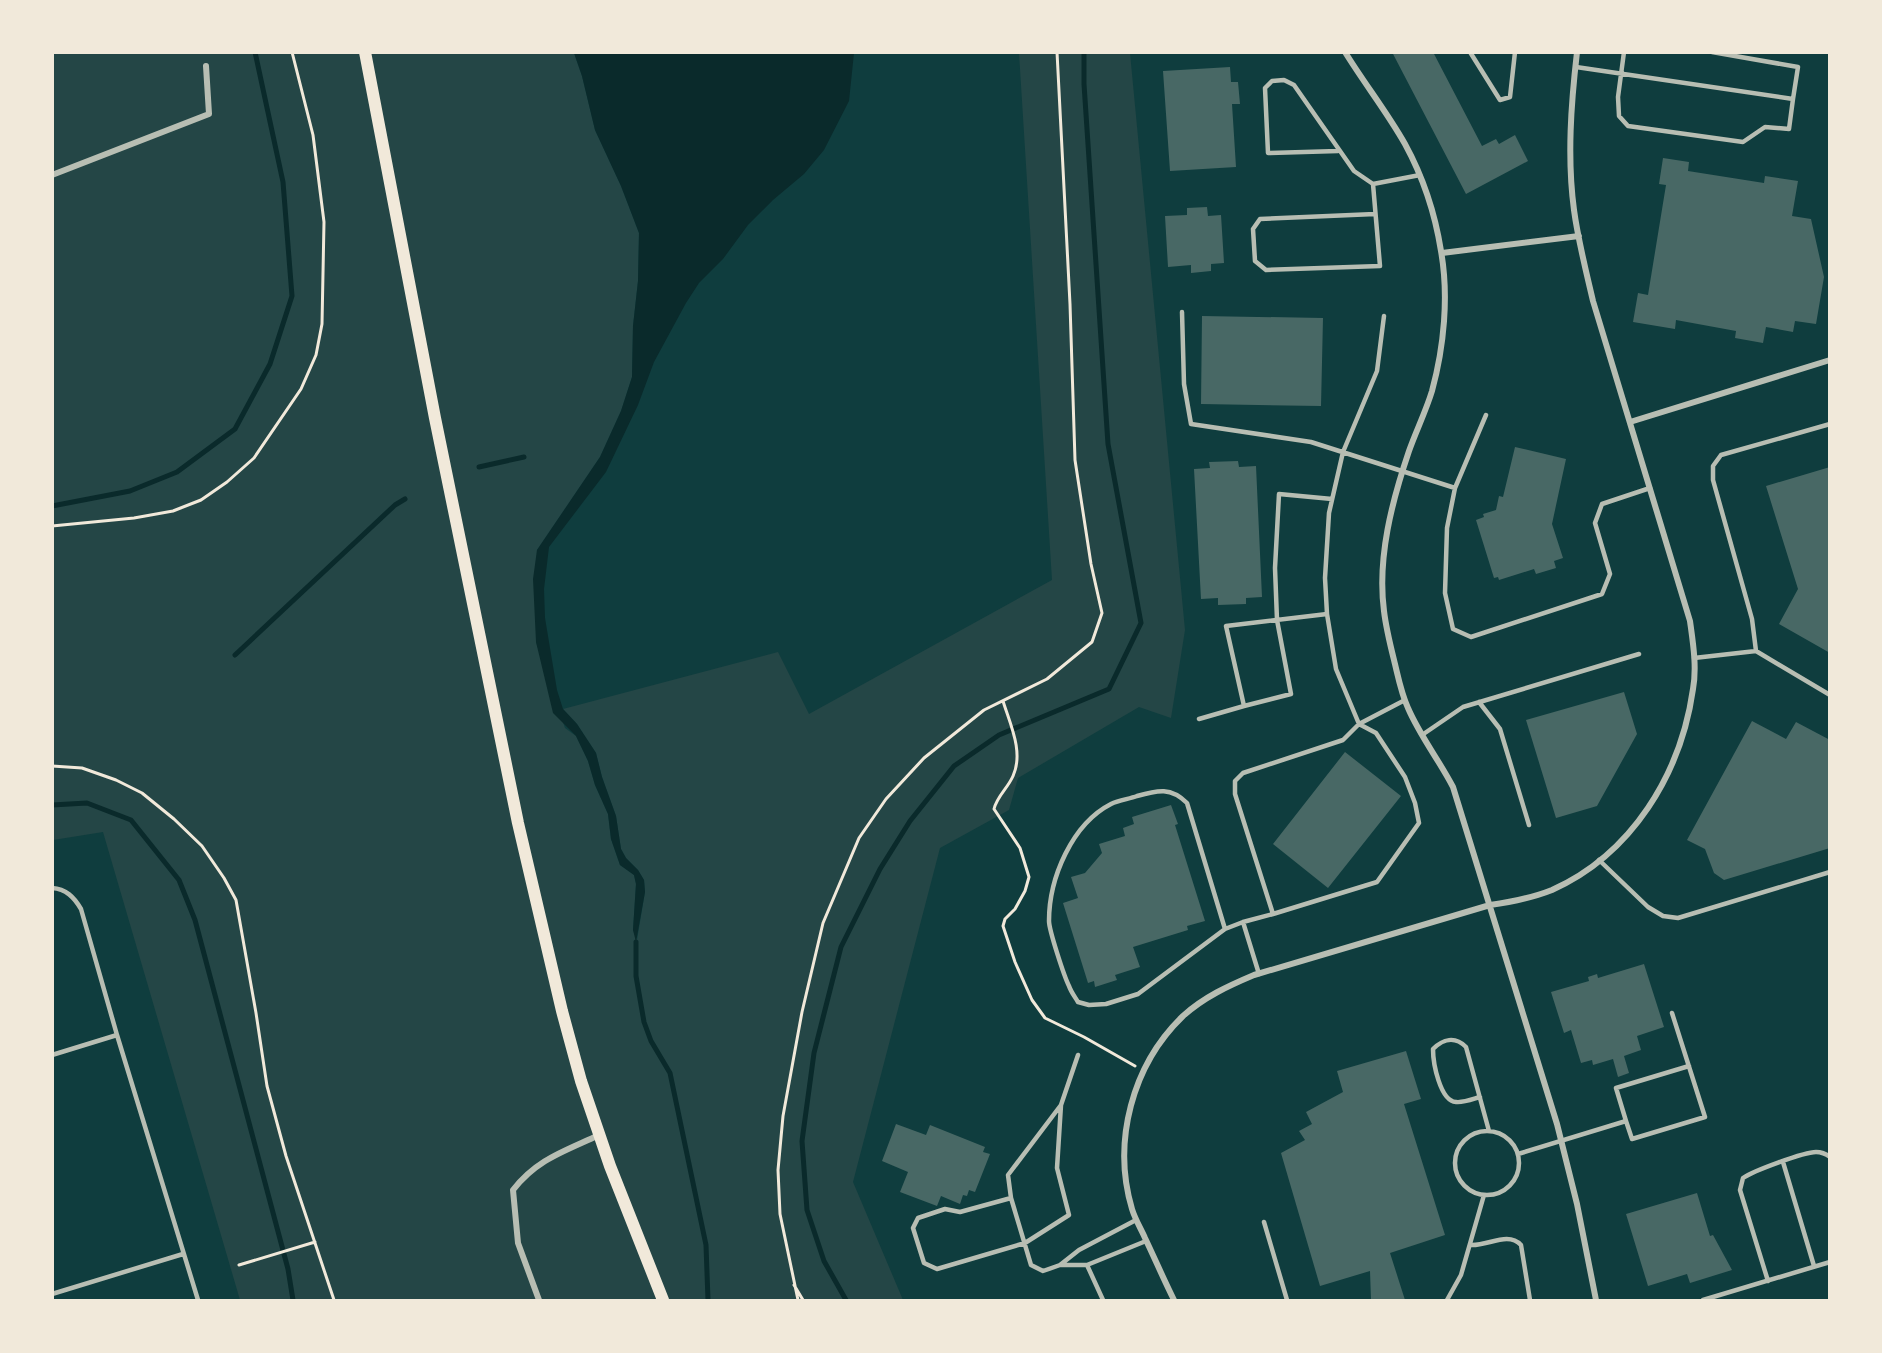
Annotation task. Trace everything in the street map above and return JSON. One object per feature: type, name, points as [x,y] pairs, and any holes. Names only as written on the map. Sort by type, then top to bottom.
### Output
[{"type":"main road","points":[[365,52],[435,418],[518,823],[562,1011],[581,1081],[599,1135],[640,1247],[663,1300]]},
{"type":"street","points":[[1345,52],[1404,143],[1420,175],[1432,209],[1442,253],[1444,305],[1438,363],[1432,392],[1402,472],[1391,514],[1383,577],[1383,610],[1405,700],[1422,735],[1439,759],[1453,787],[1490,905],[1561,1142],[1577,1204],[1596,1300]]},
{"type":"street","points":[[1174,1300],[1132,1210],[1124,1162],[1126,1121],[1134,1093],[1161,1043],[1183,1017],[1225,987],[1259,974],[1490,905],[1521,900],[1552,889],[1584,872],[1625,838],[1638,822],[1659,792],[1679,746],[1694,688],[1690,621],[1593,300],[1579,236],[1574,209],[1571,157],[1577,52]]},
{"type":"street","points":[[52,176],[209,114],[206,66]]},
{"type":"street","points":[[1442,253],[1579,236]]},
{"type":"street","points":[[1630,422],[1830,360]]},
{"type":"street","points":[[539,1300],[518,1242],[513,1190],[525,1176],[544,1161],[599,1135]]},
{"type":"lane","points":[[1470,52],[1500,100],[1509,97],[1515,52]]},
{"type":"lane","points":[[1624,52],[1618,97],[1619,116],[1628,126],[1743,142],[1765,127],[1789,129],[1798,67],[1712,52]]},
{"type":"lane","points":[[1576,67],[1793,99]]},
{"type":"lane","points":[[1338,151],[1268,153],[1265,88],[1272,81],[1284,80],[1294,85],[1338,151],[1354,171],[1373,184],[1420,175]]},
{"type":"lane","points":[[1373,184],[1376,214],[1380,266],[1266,270],[1255,261],[1253,229],[1260,219],[1376,214]]},
{"type":"lane","points":[[1182,312],[1184,384],[1191,424],[1311,442],[1455,488]]},
{"type":"lane","points":[[1225,928],[1187,804],[1179,794],[1155,791],[1113,804],[1101,811],[1069,845],[1060,865],[1049,922],[1069,988],[1078,1002],[1089,1005],[1106,1004],[1138,994],[1225,928],[1377,882],[1419,823],[1415,802],[1405,777],[1376,733],[1359,724],[1336,669],[1327,614],[1325,578],[1329,513],[1342,452],[1377,371],[1384,316]]},
{"type":"lane","points":[[1486,415],[1455,488],[1447,528],[1445,593],[1453,628],[1471,637],[1602,594],[1610,574],[1595,523],[1602,504],[1650,488]]},
{"type":"lane","points":[[1756,651],[1752,619],[1713,480],[1713,466],[1721,455],[1830,424]]},
{"type":"lane","points":[[1199,719],[1291,694],[1277,620],[1275,568],[1279,494],[1332,500]]},
{"type":"lane","points":[[1244,706],[1226,626],[1327,614]]},
{"type":"lane","points":[[1694,658],[1756,651],[1830,695]]},
{"type":"lane","points":[[1422,735],[1463,707],[1639,654]]},
{"type":"lane","points":[[1273,914],[1235,794],[1236,781],[1243,773],[1343,740],[1359,724],[1405,700]]},
{"type":"lane","points":[[1479,702],[1500,729],[1529,825]]},
{"type":"lane","points":[[1599,860],[1648,907],[1663,916],[1678,918],[1830,872]]},
{"type":"lane","points":[[52,888],[67,893],[75,899],[81,909],[198,1300]]},
{"type":"lane","points":[[1243,922],[1259,974]]},
{"type":"lane","points":[[1672,1013],[1689,1066],[1705,1117],[1632,1139],[1616,1088],[1689,1066]]},
{"type":"lane","points":[[52,1055],[117,1035]]},
{"type":"lane","points":[[1480,1097],[1457,1102],[1449,1100],[1443,1094],[1433,1057],[1433,1049],[1440,1042],[1460,1041],[1466,1047],[1480,1097],[1489,1131]]},
{"type":"lane","points":[[1011,1198],[960,1212],[945,1209],[918,1218],[913,1228],[924,1263],[937,1269],[1025,1243],[1068,1215],[1057,1168],[1061,1105],[1078,1055]]},
{"type":"lane","points":[[1061,1105],[1008,1175],[1011,1198],[1031,1265],[1042,1271],[1060,1265],[1087,1265],[1146,1241]]},
{"type":"lane","points":[[1518,1154],[1626,1121]]},
{"type":"lane","points":[[1489,1131],[1507,1138],[1518,1154],[1517,1175],[1512,1184],[1504,1191],[1494,1194],[1484,1195],[1473,1192],[1459,1176],[1456,1166],[1461,1145],[1478,1132],[1489,1131]]},
{"type":"lane","points":[[1768,1281],[1740,1190],[1743,1178],[1753,1171],[1816,1152],[1827,1154],[1830,1157]]},
{"type":"lane","points":[[1783,1162],[1814,1266]]},
{"type":"lane","points":[[1447,1300],[1461,1275],[1484,1195]]},
{"type":"lane","points":[[1060,1265],[1079,1250],[1136,1220]]},
{"type":"lane","points":[[1264,1222],[1287,1300]]},
{"type":"lane","points":[[1471,1245],[1509,1238],[1516,1239],[1521,1245],[1530,1300]]},
{"type":"lane","points":[[52,1294],[183,1254]]},
{"type":"lane","points":[[1703,1300],[1830,1262]]},
{"type":"lane","points":[[1087,1265],[1103,1300]]},
{"type":"path","points":[[52,526],[135,518],[173,511],[201,500],[227,482],[254,458],[301,389],[316,356],[322,324],[324,222],[313,135],[292,52]]},
{"type":"path","points":[[798,1300],[792,1281],[780,1214],[779,1159],[783,1116],[802,1012],[823,924],[859,838],[886,799],[924,758],[984,710],[1047,679],[1092,642],[1102,613],[1091,564],[1075,460],[1070,304],[1057,52]]},
{"type":"path","points":[[1004,700],[1015,737]]},
{"type":"path","points":[[52,766],[82,768],[116,780],[142,793],[202,846],[236,900],[267,1086],[286,1156],[334,1300]]},
{"type":"path","points":[[239,1265],[315,1242]]},
{"type":"path","points":[[792,1281],[804,1300]]},
{"type":"shaded area","points":[[52,53],[574,53],[595,130],[621,186],[639,233],[632,377],[621,411],[600,457],[537,550],[536,642],[565,728],[576,736],[608,814],[611,839],[620,865],[634,875],[636,884],[633,930],[637,940],[645,892],[644,880],[621,849],[616,816],[596,753],[577,724],[563,709],[778,652],[809,714],[1052,580],[1019,53],[1130,53],[1185,630],[1171,718],[1139,707],[1018,778],[1009,810],[940,848],[853,1182],[903,1300],[240,1300],[103,832],[53,840]]},
{"type":"shaded area","points":[[574,53],[854,53],[849,101],[824,150],[804,174],[748,225],[723,259],[699,283],[654,362],[638,405],[606,472],[549,547],[544,589],[545,618],[557,690],[563,709],[577,724],[596,753],[616,816],[621,849],[644,880],[645,892],[636,942],[633,930],[636,884],[634,875],[620,865],[611,839],[608,814],[576,736],[553,713],[536,642],[533,579],[537,550],[600,457],[621,411],[632,377],[639,233],[621,186],[595,130]]},
{"type":"building","points":[[1392,52],[1433,52],[1482,146],[1496,139],[1499,144],[1515,135],[1528,161],[1466,194]]},
{"type":"building","points":[[1230,67],[1231,82],[1238,82],[1240,104],[1232,104],[1236,167],[1170,171],[1163,71]]},
{"type":"building","points":[[1663,158],[1689,162],[1688,171],[1764,183],[1765,176],[1798,181],[1792,216],[1811,219],[1824,277],[1816,324],[1795,321],[1793,332],[1766,327],[1763,343],[1735,338],[1736,331],[1676,320],[1675,329],[1633,322],[1638,293],[1648,295],[1666,185],[1659,184]]},
{"type":"building","points":[[1207,207],[1208,216],[1221,215],[1224,263],[1211,264],[1211,271],[1191,273],[1191,265],[1168,267],[1165,216],[1187,215],[1187,208]]},
{"type":"building","points":[[1202,316],[1323,318],[1321,406],[1201,404]]},
{"type":"building","points":[[1515,447],[1566,459],[1552,524],[1563,558],[1554,561],[1556,568],[1536,574],[1534,569],[1499,580],[1498,577],[1494,578],[1476,520],[1484,517],[1483,514],[1496,510],[1499,496],[1503,497]]},
{"type":"building","points":[[1238,461],[1239,467],[1256,466],[1262,597],[1246,598],[1246,604],[1218,605],[1218,598],[1201,599],[1194,469],[1210,468],[1209,462]]},
{"type":"building","points":[[1830,467],[1830,653],[1779,624],[1798,589],[1766,486]]},
{"type":"building","points":[[1624,692],[1637,734],[1597,806],[1556,818],[1526,720]]},
{"type":"building","points":[[1752,721],[1786,739],[1796,722],[1830,740],[1830,848],[1724,880],[1714,873],[1705,849],[1687,840]]},
{"type":"building","points":[[1345,752],[1401,796],[1328,888],[1273,844]]},
{"type":"building","points":[[1171,805],[1205,921],[1187,926],[1188,930],[1133,947],[1140,967],[1115,975],[1117,980],[1095,987],[1094,981],[1088,983],[1063,903],[1078,898],[1071,877],[1085,873],[1102,853],[1099,844],[1125,836],[1123,828],[1134,824],[1132,817]]},
{"type":"building","points":[[1644,964],[1664,1027],[1637,1036],[1641,1050],[1624,1056],[1629,1073],[1618,1077],[1613,1059],[1593,1065],[1592,1060],[1581,1063],[1571,1030],[1564,1033],[1551,992],[1589,981],[1588,977],[1597,974],[1598,978]]},
{"type":"building","points":[[1406,1051],[1421,1099],[1404,1104],[1445,1235],[1390,1253],[1405,1300],[1371,1300],[1370,1271],[1320,1286],[1281,1153],[1305,1140],[1299,1131],[1312,1124],[1306,1112],[1343,1092],[1337,1071]]},
{"type":"building","points":[[896,1124],[926,1135],[930,1125],[985,1147],[983,1152],[990,1154],[975,1192],[969,1190],[967,1196],[963,1195],[960,1204],[941,1196],[937,1206],[900,1192],[908,1172],[882,1161]]},
{"type":"building","points":[[1697,1193],[1710,1236],[1713,1235],[1732,1270],[1690,1283],[1687,1274],[1648,1286],[1626,1214]]},
{"type":"waterway","points":[[52,506],[130,491],[177,472],[235,429],[270,364],[292,296],[283,182],[255,52]]},
{"type":"waterway","points":[[846,1300],[824,1261],[807,1210],[802,1141],[814,1053],[841,947],[880,869],[910,821],[954,766],[999,735],[1109,689],[1141,623],[1108,444],[1084,84],[1084,52]]},
{"type":"waterway","points":[[479,467],[524,457]]},
{"type":"waterway","points":[[235,655],[395,505],[405,499]]},
{"type":"waterway","points":[[52,805],[87,803],[131,820],[179,880],[195,920],[288,1269],[293,1300]]},
{"type":"waterway","points":[[636,942],[636,976],[644,1022],[651,1041],[670,1073],[706,1245],[708,1300]]}]
